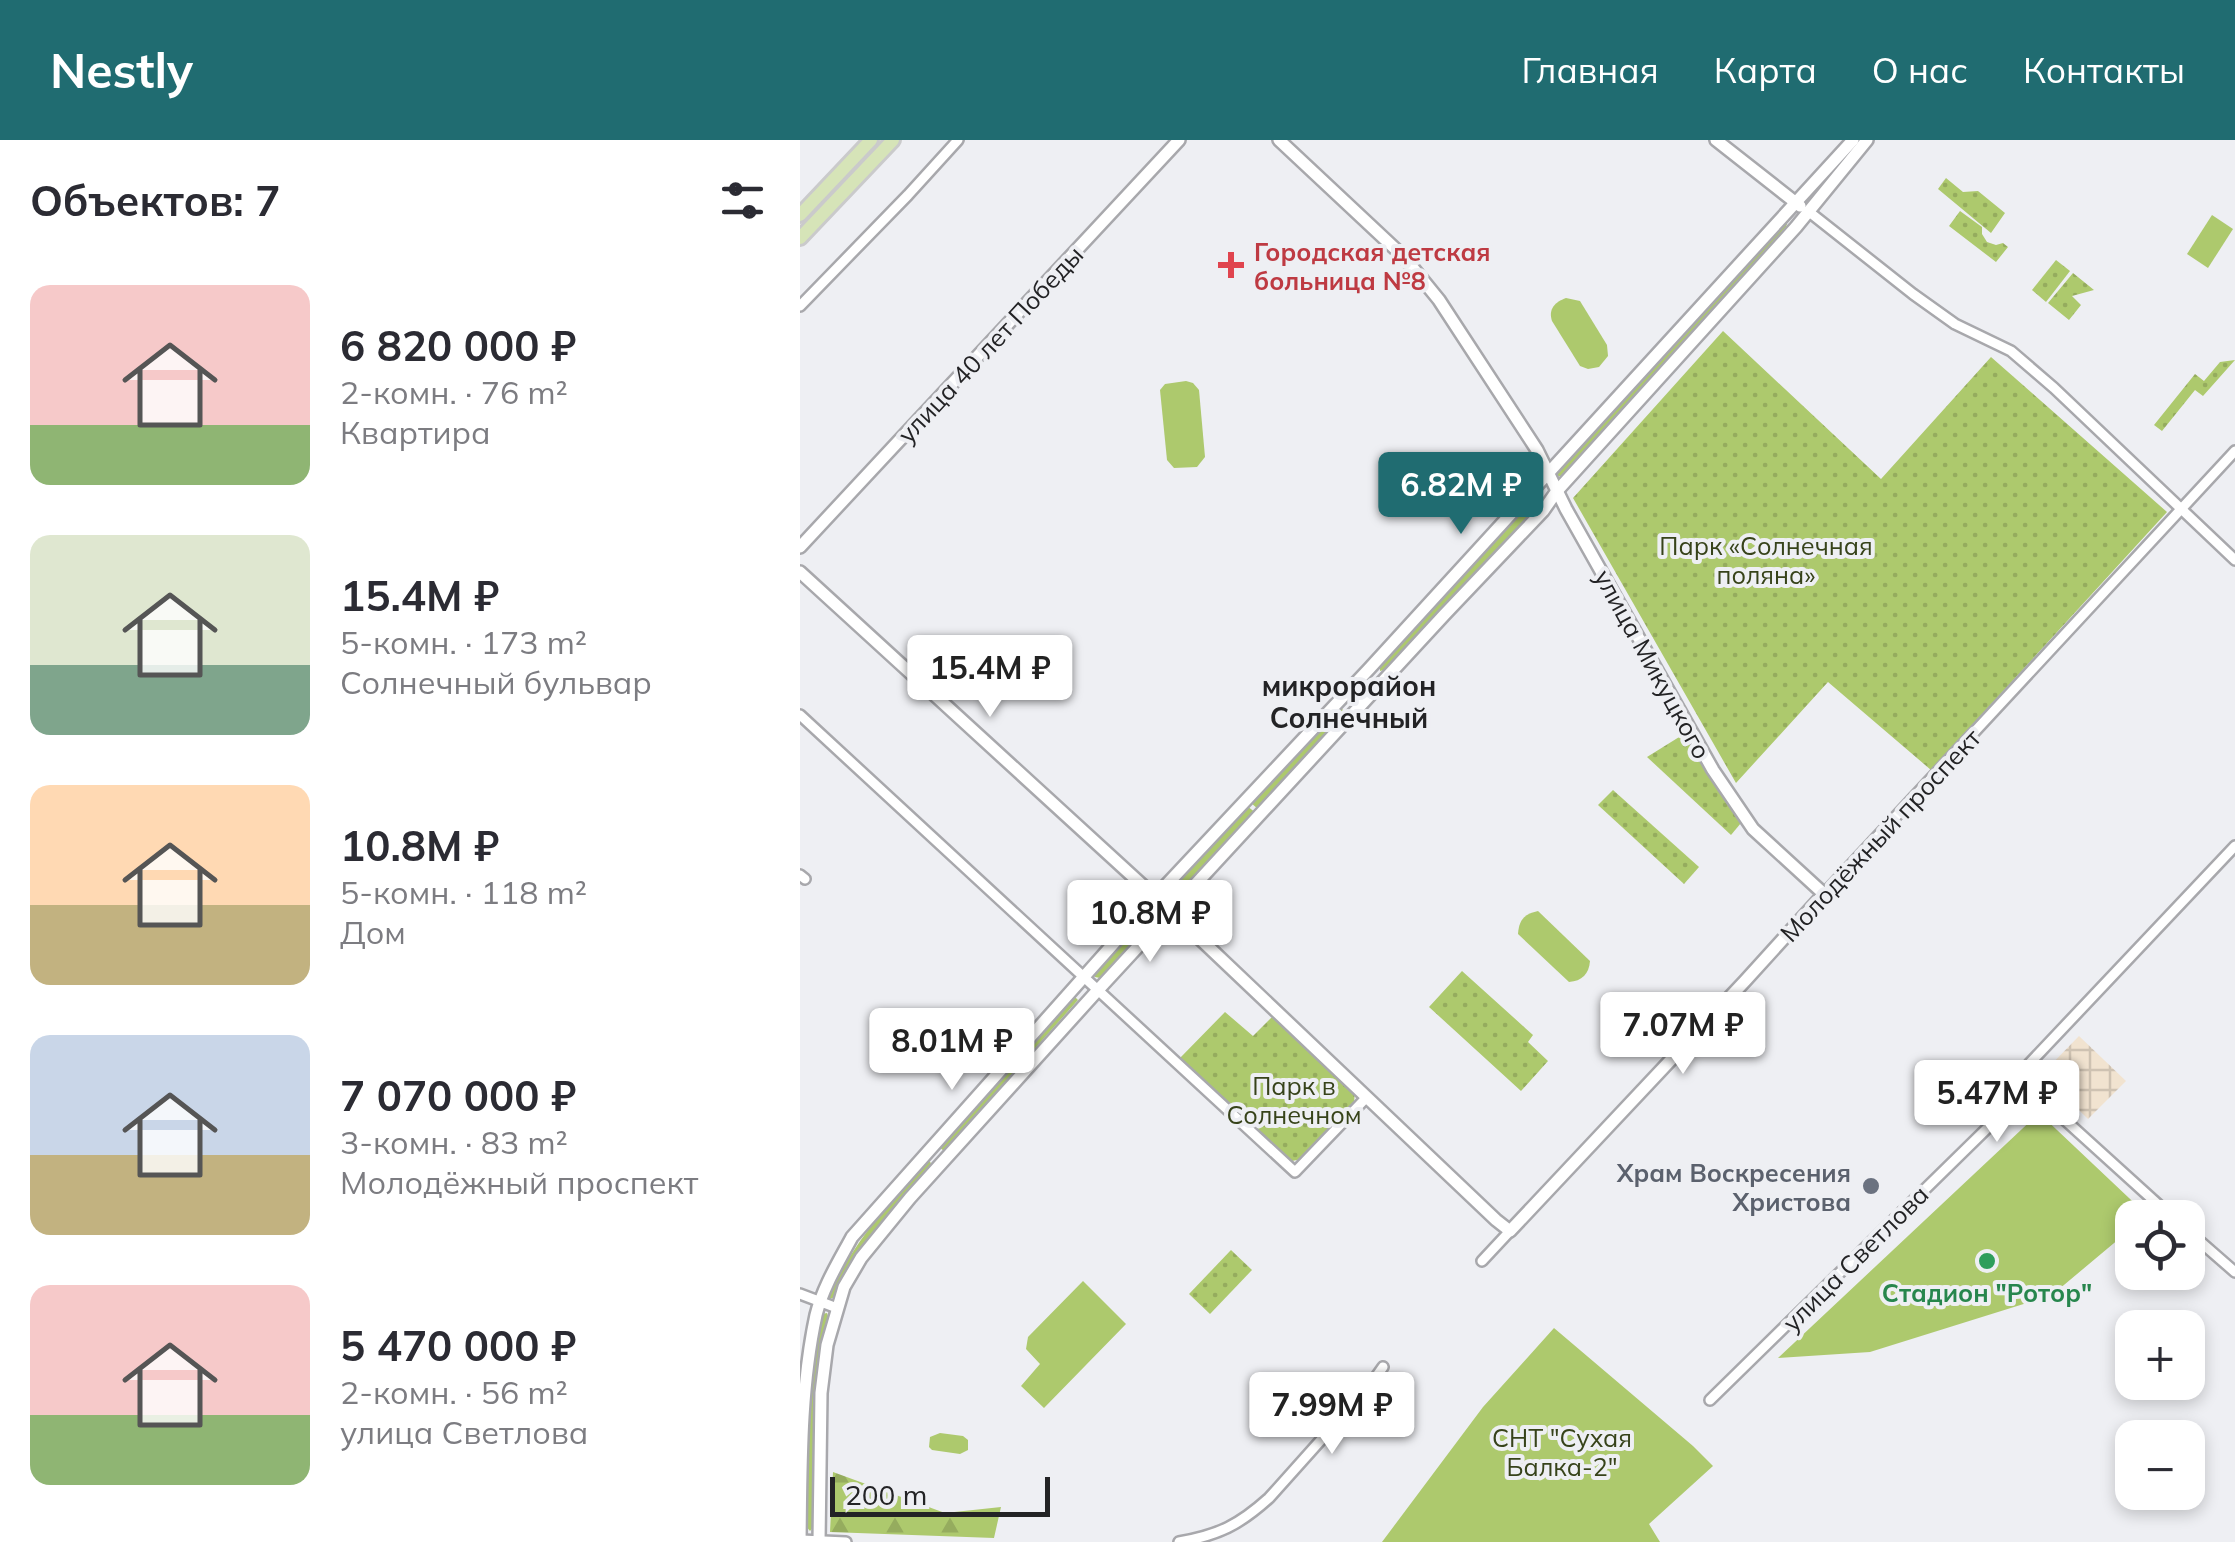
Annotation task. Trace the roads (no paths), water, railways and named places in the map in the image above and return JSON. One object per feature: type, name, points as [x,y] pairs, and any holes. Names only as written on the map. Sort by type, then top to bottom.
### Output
[{"type":"main road","points":[[800,215],[872,140]]},
{"type":"main road","points":[[800,238],[893,140]]},
{"type":"main road","name":"улица 40 лет Победы","points":[[800,547],[1179,140]]},
{"type":"main road","name":"улица Микуцкого","points":[[1279,140],[1416,269],[1515,413],[1686,726],[1746,820],[1824,894]]},
{"type":"main road","points":[[1716,140],[1808,211]]},
{"type":"main road","points":[[800,1541],[803,1380],[810,1338],[831,1273],[852,1238],[1155,897],[1852,140]]},
{"type":"main road","points":[[819,1541],[821,1393],[827,1345],[844,1287],[861,1258],[1098,990],[1544,511],[1867,140]]},
{"type":"main road","points":[[800,572],[1510,1230]]},
{"type":"main road","points":[[1369,669],[1382,682]]},
{"type":"main road","name":"Молодёжный проспект","points":[[1510,1230],[1824,894]]},
{"type":"main road","points":[[930,1149],[941,1164]]},
{"type":"street","points":[[800,306],[958,140]]},
{"type":"street","points":[[1808,211],[1955,324],[2011,352],[2235,560]]},
{"type":"street","name":"Молодёжный проспект","points":[[1824,894],[2235,451]]},
{"type":"street","points":[[800,715],[1295,1172],[1366,1098]]},
{"type":"street","name":"улица Светлова","points":[[1710,1400],[2017,1099],[2029,1064],[2235,846]]},
{"type":"street","points":[[2024,1082],[2152,1200]]},
{"type":"street","name":"Молодёжный проспект","points":[[1482,1262],[1510,1230]]},
{"type":"street","points":[[2205,1246],[2235,1272]]},
{"type":"street","points":[[800,1294],[837,1308]]},
{"type":"street","points":[[1178,1542],[1222,1532],[1269,1498],[1383,1366]]},
{"type":"street","points":[[800,1541],[846,1542]]},
{"type":"place","name":"Городская детская больница №8","points":[[1231,265]]},
{"type":"place","name":"Храм Воскресения Христова","points":[[1871,1186]]},
{"type":"place","name":"Стадион \"Ротор\"","points":[[1987,1261]]},
{"type":"district","name":"микрорайон Солнечный","points":[[1349,701]]},
{"type":"park label","name":"Парк «Солнечная поляна»","points":[[1766,560]]},
{"type":"park label","name":"Парк в Солнечном","points":[[1294,1100]]},
{"type":"park label","name":"СНТ \"Сухая Балка-2\"","points":[[1562,1452]]}]
